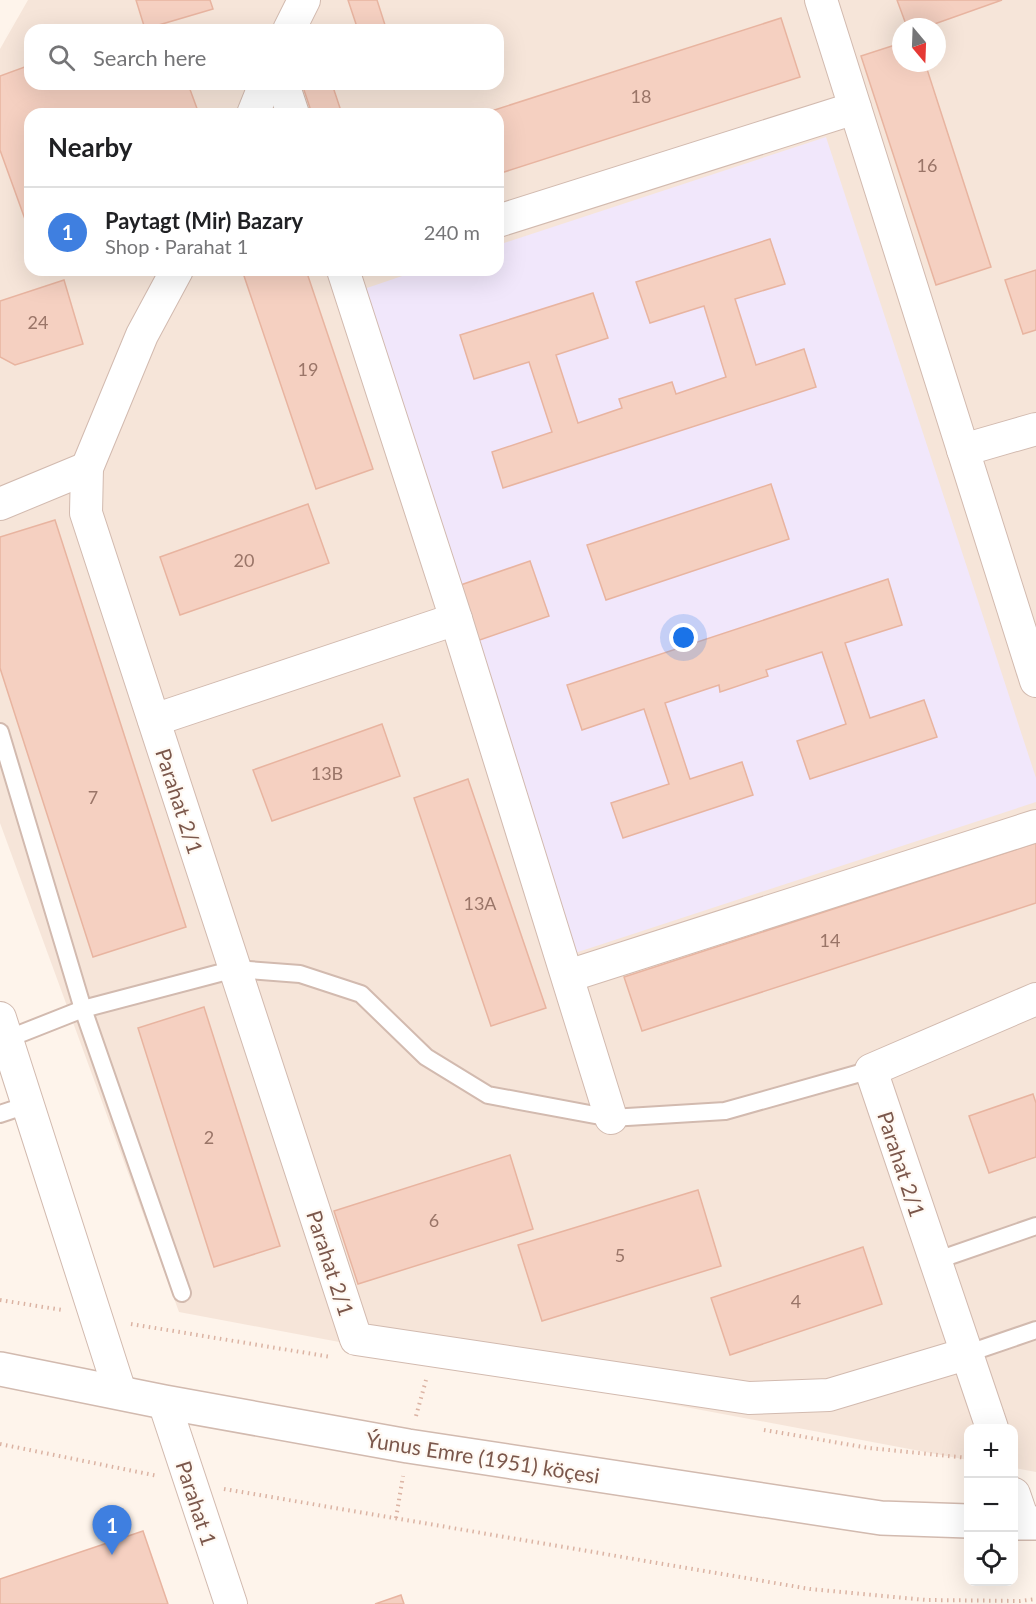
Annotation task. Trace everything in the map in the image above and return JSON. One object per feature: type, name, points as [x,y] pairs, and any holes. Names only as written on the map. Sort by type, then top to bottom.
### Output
[{"type":"street","points":[[292,24],[304,0]]},
{"type":"street","points":[[821,0],[1036,681]]},
{"type":"street","points":[[256,108],[263,90]]},
{"type":"street","points":[[285,90],[291,108]]},
{"type":"street","points":[[504,219],[855,108]]},
{"type":"street","name":"Parahat 2/1","points":[[174,276],[142,335],[87,468],[86,513],[356,1339],[749,1398],[829,1395],[966,1354]]},
{"type":"street","points":[[345,276],[456,619],[611,1118]]},
{"type":"street","points":[[963,450],[1036,429]]},
{"type":"street","points":[[0,504],[87,468]]},
{"type":"street","points":[[154,720],[456,619]]},
{"type":"street","points":[[567,976],[1036,826]]},
{"type":"street","points":[[871,1070],[1036,999]]},
{"type":"street","points":[[3,1028],[14,1109],[120,1392]]},
{"type":"street","name":"Parahat 2/1","points":[[871,1070],[991,1424]]},
{"type":"street","name":"Ýunus Emre (1951) köçesi","points":[[0,1370],[408,1446],[881,1518],[964,1521]]},
{"type":"street","name":"Parahat 1","points":[[164,1402],[231,1604]]},
{"type":"lane","points":[[0,732],[83,1009],[182,1293]]},
{"type":"lane","points":[[3,1028],[235,969],[300,974],[361,994],[426,1057],[488,1095],[611,1118],[725,1111],[871,1070]]},
{"type":"lane","points":[[935,1261],[1036,1226]]},
{"type":"lane","points":[[966,1354],[1036,1330]]},
{"type":"path","points":[[0,1444],[190,1483],[810,1589],[926,1600],[1020,1601],[1036,1599]]},
{"type":"shaded area","points":[[28,0],[1036,0],[1036,1472],[1018,1469],[1018,1424],[964,1424],[964,1459],[179,1312],[0,823],[0,49]]},
{"type":"shaded area","points":[[826,137],[1036,778],[1036,802],[572,954],[355,292],[402,276],[504,276],[504,243]]},
{"type":"building","points":[[136,0],[210,0],[213,9],[162,24],[143,24]]},
{"type":"building","points":[[348,0],[377,0],[385,24],[356,24]]},
{"type":"building","points":[[897,0],[1002,0],[946,20],[946,18],[904,18]]},
{"type":"building","points":[[781,18],[800,77],[504,172],[504,108],[501,108]]},
{"type":"building","points":[[892,46],[892,72],[928,72],[991,267],[936,285],[861,56]]},
{"type":"building","points":[[24,67],[24,90],[190,90],[197,108],[24,108],[24,216],[0,150],[0,76]]},
{"type":"building","points":[[304,90],[334,90],[340,108],[310,108]]},
{"type":"building","points":[[770,239],[785,284],[735,299],[756,365],[804,349],[816,387],[503,488],[492,452],[552,432],[529,362],[474,379],[460,335],[593,293],[608,338],[556,355],[578,423],[622,408],[619,399],[672,382],[676,394],[726,377],[704,306],[650,323],[636,282]]},
{"type":"building","points":[[1036,270],[1036,330],[1023,334],[1005,280]]},
{"type":"building","points":[[244,276],[308,276],[373,469],[316,489]]},
{"type":"building","points":[[64,280],[83,344],[15,365],[0,357],[0,301]]},
{"type":"building","points":[[771,484],[789,539],[606,600],[587,545]]},
{"type":"building","points":[[308,504],[329,563],[180,615],[160,557]]},
{"type":"building","points":[[55,520],[186,927],[93,957],[0,668],[0,537]]},
{"type":"building","points":[[530,561],[549,616],[468,644],[449,589]]},
{"type":"building","points":[[888,579],[902,625],[845,643],[870,718],[924,700],[937,737],[810,779],[797,741],[846,724],[822,652],[766,670],[768,676],[720,692],[719,685],[665,703],[690,779],[742,762],[753,795],[623,838],[611,803],[669,784],[644,709],[582,730],[567,685]]},
{"type":"building","points":[[382,724],[400,776],[272,821],[253,770]]},
{"type":"building","points":[[468,779],[546,1008],[491,1026],[414,798]]},
{"type":"building","points":[[1036,843],[1036,903],[642,1031],[624,977]]},
{"type":"building","points":[[204,1007],[280,1246],[214,1267],[138,1028]]},
{"type":"building","points":[[1033,1094],[1036,1103],[1036,1157],[989,1173],[969,1116]]},
{"type":"building","points":[[510,1155],[533,1229],[358,1284],[334,1211]]},
{"type":"building","points":[[698,1190],[721,1266],[542,1321],[518,1245]]},
{"type":"building","points":[[863,1247],[882,1304],[730,1355],[711,1298]]},
{"type":"building","points":[[143,1531],[168,1604],[0,1604],[0,1579]]},
{"type":"building","points":[[401,1595],[404,1604],[375,1604]]},
{"type":"place","name":"Paytagt (Mir) Bazary","points":[[112,1555]]}]
